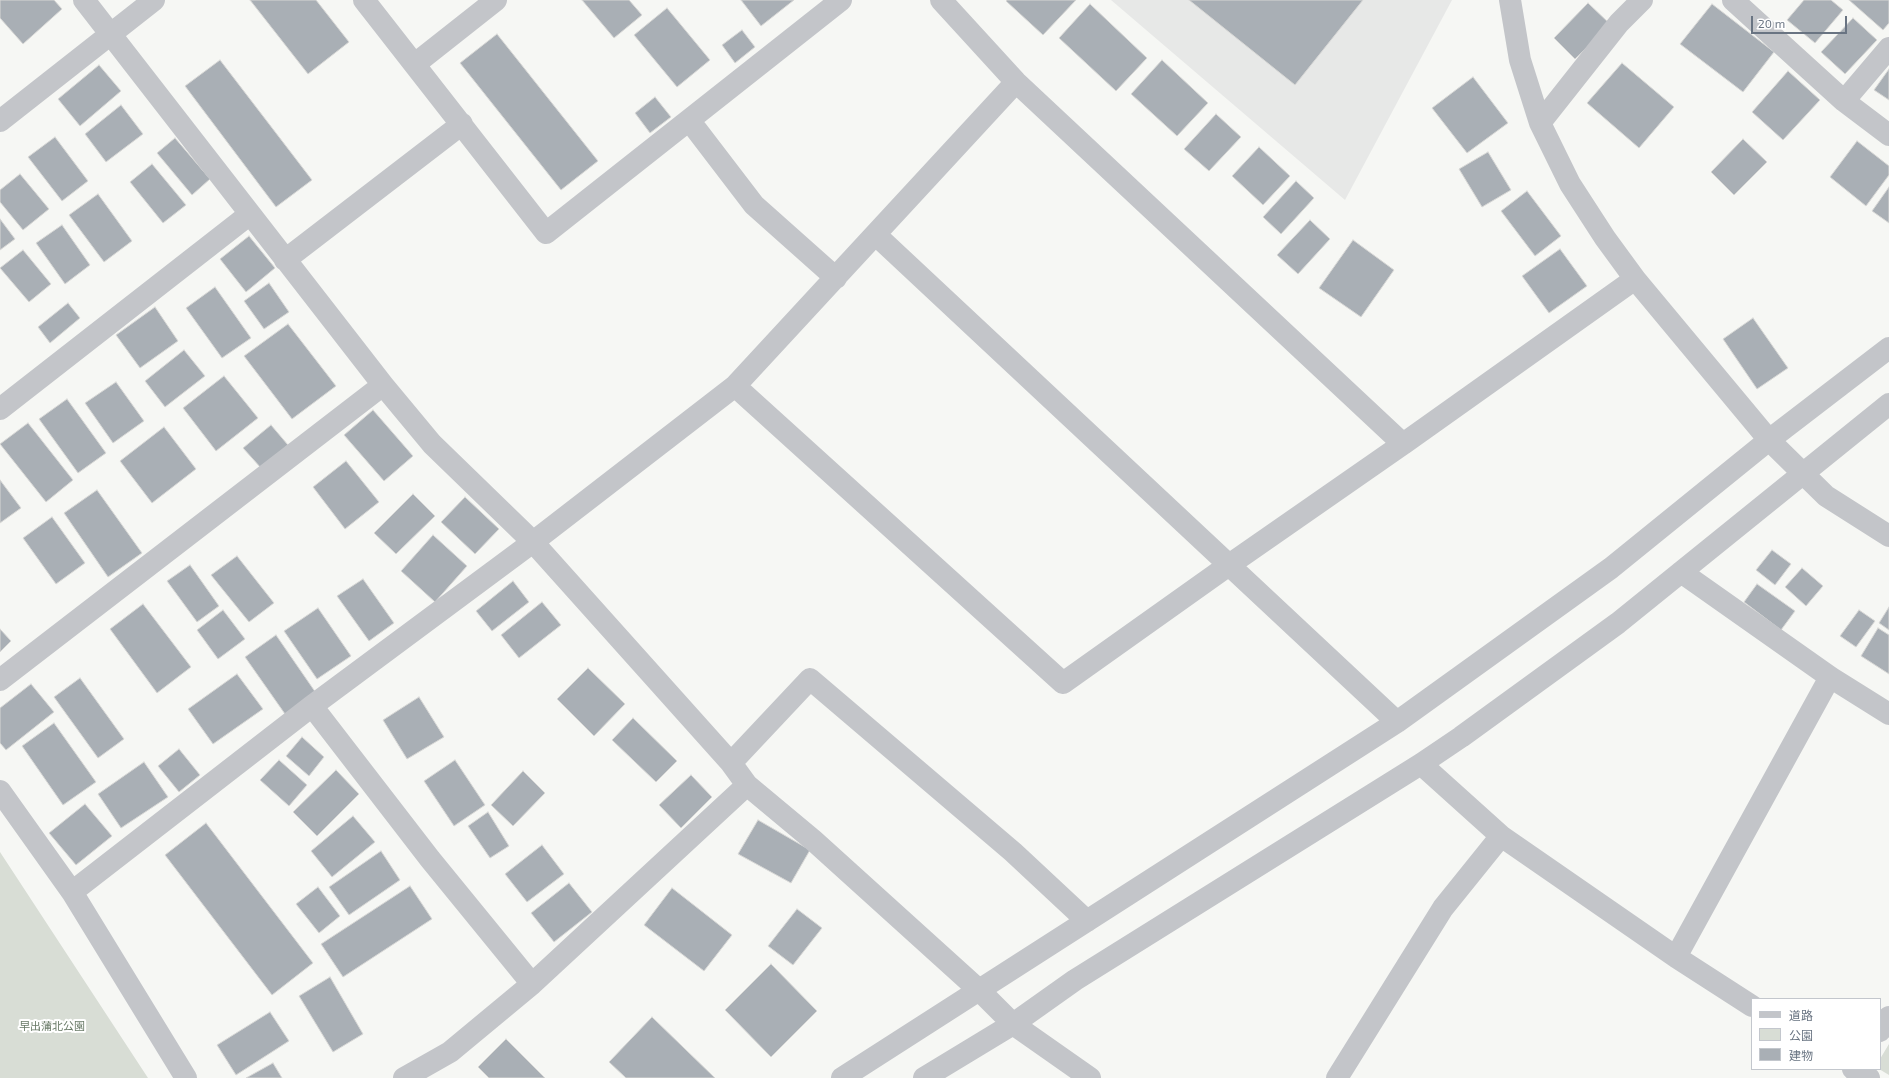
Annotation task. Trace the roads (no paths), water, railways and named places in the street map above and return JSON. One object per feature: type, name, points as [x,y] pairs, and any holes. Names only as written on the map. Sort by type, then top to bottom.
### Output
[{"type":"street","points":[[84,0],[382,385],[432,444],[533,542],[730,763],[747,785],[813,840],[980,991],[1013,1024],[1082,1075]]},
{"type":"street","points":[[0,121],[154,0]]},
{"type":"street","points":[[364,0],[546,233],[841,0]]},
{"type":"street","points":[[415,64],[496,0]]},
{"type":"street","points":[[941,0],[1016,82],[1403,444]]},
{"type":"street","points":[[1510,0],[1520,60],[1540,123],[1570,184],[1635,279],[1769,440],[1826,496],[1889,536]]},
{"type":"street","points":[[1540,123],[1618,23],[1642,0]]},
{"type":"street","points":[[1733,0],[1844,101],[1889,135]]},
{"type":"street","points":[[1844,101],[1889,48]]},
{"type":"street","points":[[72,892],[312,706],[533,542],[735,386],[1016,82]]},
{"type":"street","points":[[689,120],[754,205],[836,278]]},
{"type":"street","points":[[285,260],[462,124]]},
{"type":"street","points":[[0,409],[250,214]]},
{"type":"street","points":[[876,235],[1397,722]]},
{"type":"street","points":[[735,386],[1063,683],[1635,279]]},
{"type":"street","points":[[842,1078],[980,991],[1087,920],[1397,722],[1612,568],[1769,440],[1889,348]]},
{"type":"street","points":[[0,680],[382,385]]},
{"type":"street","points":[[924,1078],[1013,1024],[1074,980],[1421,764],[1618,623],[1889,404]]},
{"type":"street","points":[[1681,572],[1830,677],[1889,714]]},
{"type":"street","points":[[1676,957],[1830,677]]},
{"type":"street","points":[[730,763],[810,679],[1013,852],[1087,920]]},
{"type":"street","points":[[312,706],[430,859],[532,984]]},
{"type":"street","points":[[1421,764],[1501,836],[1676,957],[1751,1005]]},
{"type":"street","points":[[404,1078],[450,1052],[532,984],[747,785]]},
{"type":"street","points":[[0,791],[72,892],[186,1078]]},
{"type":"street","points":[[1337,1078],[1443,908],[1501,836]]},
{"type":"street","points":[[1881,1029],[1889,1016]]},
{"type":"park label","name":"早出蒲北公園","points":[[52,1026]]}]
